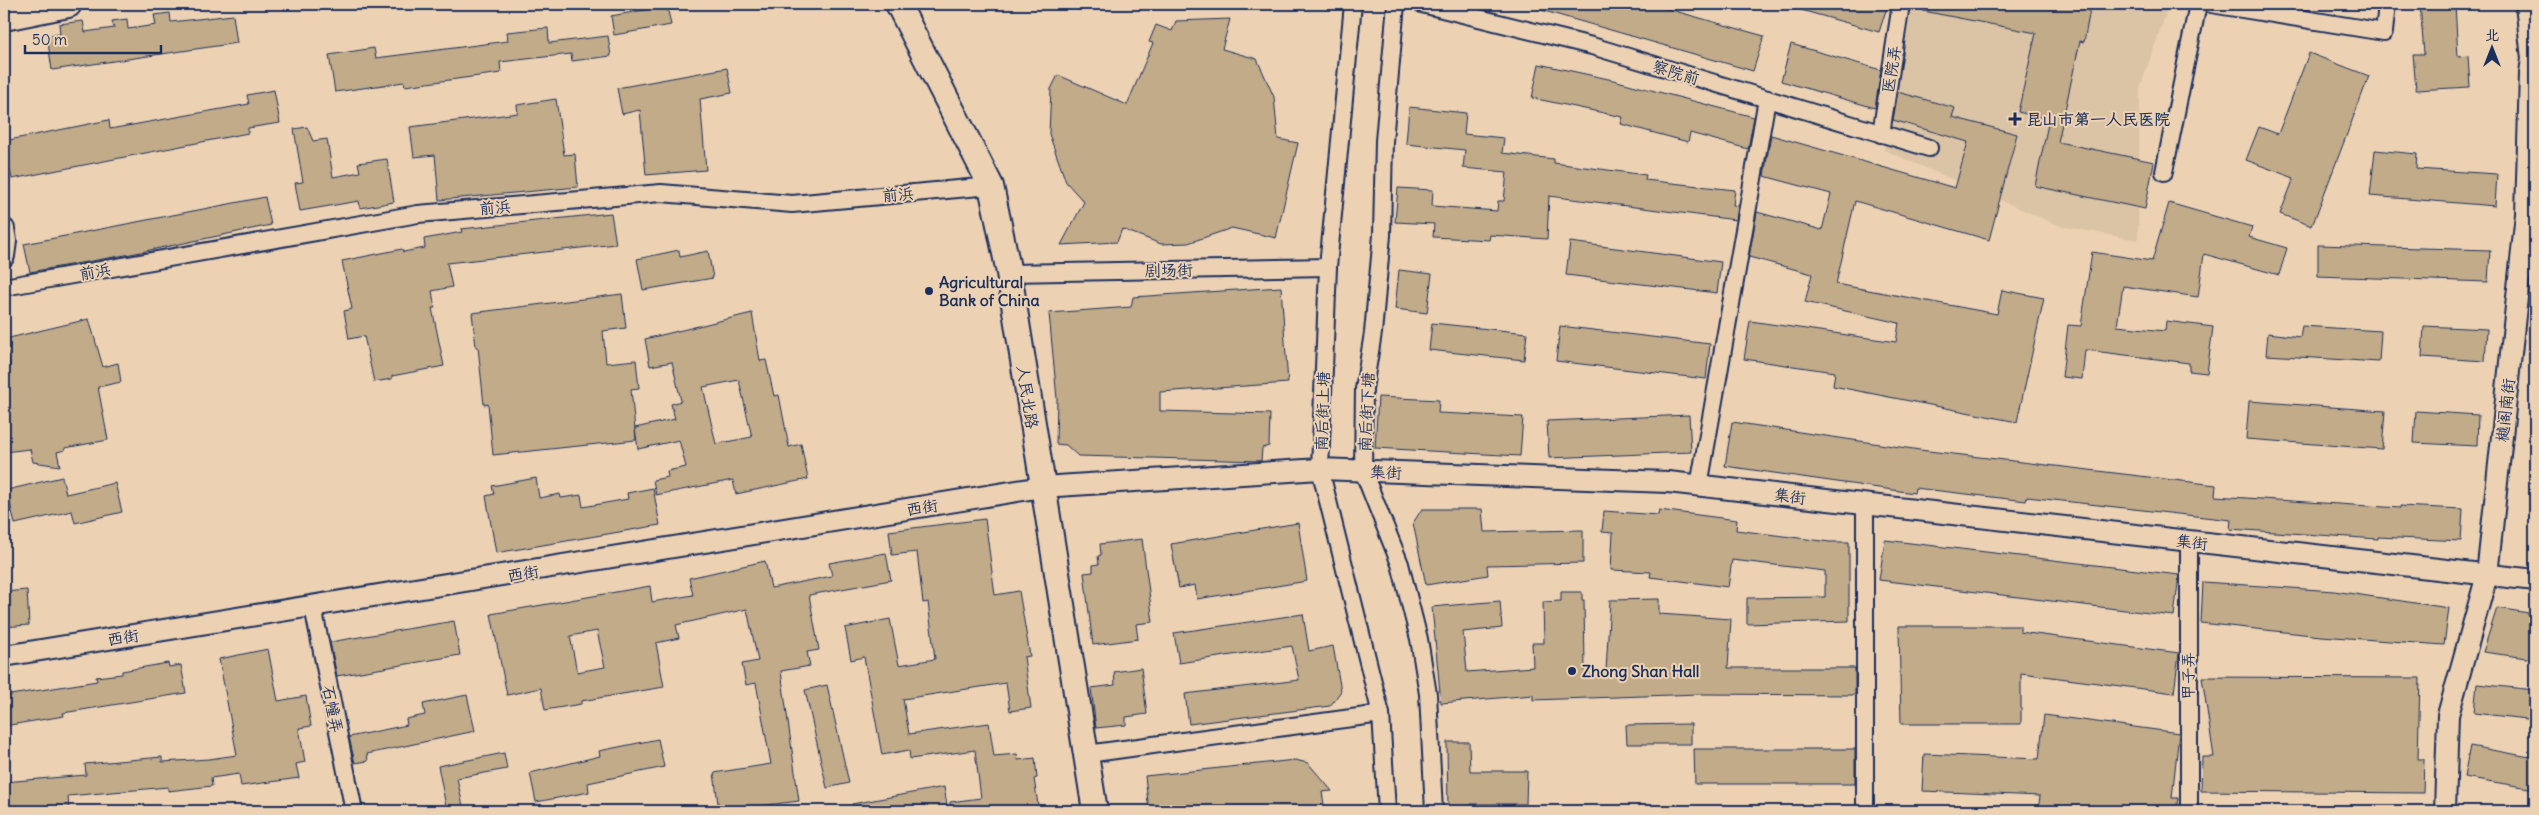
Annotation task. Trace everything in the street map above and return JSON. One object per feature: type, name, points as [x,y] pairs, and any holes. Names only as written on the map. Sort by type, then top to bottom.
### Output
[{"type":"main road","points":[[4,17],[68,4]]},
{"type":"main road","name":"人民北路","points":[[898,4],[991,186],[1009,273],[1042,487],[1088,754],[1095,811]]},
{"type":"street","name":"南后街上塘","points":[[1353,4],[1328,268],[1320,469],[1381,714],[1387,811]]},
{"type":"street","name":"南后街下塘","points":[[1396,4],[1384,141],[1382,235],[1373,333],[1364,389],[1363,471],[1400,564],[1419,639],[1428,694],[1434,811]]},
{"type":"street","name":"察院前","points":[[1422,4],[1592,46],[1929,148]]},
{"type":"street","name":"医院弄","points":[[1881,134],[1901,4]]},
{"type":"street","points":[[2164,172],[2198,4]]},
{"type":"street","points":[[2211,4],[2384,32],[2387,4]]},
{"type":"street","name":"樾阁南街","points":[[2445,811],[2448,715],[2487,575],[2526,214],[2530,73],[2534,59],[2526,4]]},
{"type":"street","points":[[1699,486],[1767,100]]},
{"type":"street","name":"前浜","points":[[4,287],[418,214],[661,193],[792,204],[991,186]]},
{"type":"street","points":[[4,229],[6,241],[4,256]]},
{"type":"street","name":"剧场街","points":[[1009,273],[1328,268]]},
{"type":"street","name":"集街","points":[[1042,487],[1320,469],[1668,482],[2535,580]]},
{"type":"street","name":"西街","points":[[4,656],[313,608],[1042,487]]},
{"type":"street","points":[[1865,811],[1866,505]]},
{"type":"street","name":"甲子弄","points":[[2189,541],[2189,811]]},
{"type":"street","name":"石幢弄","points":[[313,608],[354,811]]},
{"type":"street","points":[[1088,754],[1381,714]]},
{"type":"shaded area","name":"昆山市第一人民医院","points":[[1910,4],[2169,4],[2140,88],[2138,240],[2060,226],[1884,150]]},
{"type":"building","points":[[1542,4],[1650,4],[1764,36],[1753,71],[1541,10]]},
{"type":"building","points":[[1794,4],[1888,4],[1879,32],[1794,8]]},
{"type":"building","points":[[1923,4],[2091,4],[2084,42],[2080,41],[2058,142],[2154,162],[2145,209],[2035,186],[2049,119],[2018,112],[2036,33],[1923,11]]},
{"type":"building","points":[[2420,4],[2455,4],[2458,57],[2468,56],[2470,87],[2416,90],[2413,54],[2424,54]]},
{"type":"building","points":[[667,6],[671,25],[614,35],[611,16]]},
{"type":"building","points":[[170,13],[171,22],[233,15],[237,43],[52,70],[47,36],[60,34],[59,24],[83,21],[85,32],[114,28],[112,21],[127,19],[128,29],[156,25],[154,15]]},
{"type":"building","points":[[1230,19],[1222,49],[1257,59],[1274,97],[1278,139],[1298,143],[1276,238],[1232,228],[1188,243],[1161,244],[1122,229],[1117,242],[1061,245],[1084,202],[1066,182],[1049,134],[1051,89],[1058,75],[1127,105],[1153,43],[1149,42],[1156,25],[1172,31],[1176,21]]},
{"type":"building","points":[[548,28],[549,43],[608,36],[611,56],[572,61],[571,54],[500,62],[501,73],[405,86],[404,82],[335,92],[329,55],[374,48],[376,58],[508,41],[507,32]]},
{"type":"building","points":[[1791,44],[1881,70],[1875,108],[1781,81]]},
{"type":"building","points":[[2309,53],[2369,76],[2312,226],[2280,214],[2294,178],[2246,160],[2259,127],[2278,134]]},
{"type":"building","points":[[1539,64],[1613,80],[1754,117],[1748,149],[1690,133],[1688,142],[1621,124],[1623,117],[1532,98]]},
{"type":"building","points":[[727,68],[732,93],[700,99],[706,170],[646,175],[640,110],[622,114],[617,88]]},
{"type":"building","points":[[274,90],[280,123],[248,128],[248,133],[12,179],[4,141],[109,120],[110,129],[249,104],[247,95]]},
{"type":"building","points":[[1898,92],[1955,108],[1952,117],[2017,134],[1989,240],[1855,201],[1836,284],[1997,314],[2002,290],[2044,298],[2017,422],[1833,386],[1835,372],[1744,359],[1750,321],[1896,342],[1899,323],[1805,302],[1812,274],[1749,257],[1757,212],[1822,230],[1831,194],[1764,176],[1771,135],[1955,188],[1968,142],[1893,120]]},
{"type":"building","points":[[556,99],[564,155],[575,154],[578,187],[439,200],[435,155],[414,157],[410,127],[518,113],[517,105]]},
{"type":"building","points":[[1409,107],[1466,113],[1464,134],[1504,138],[1502,153],[1554,159],[1554,163],[1646,175],[1645,180],[1735,190],[1733,205],[1738,206],[1736,220],[1549,196],[1547,239],[1490,235],[1489,240],[1433,237],[1434,224],[1395,222],[1398,188],[1433,190],[1432,206],[1497,211],[1498,201],[1504,201],[1507,172],[1463,168],[1465,150],[1406,144]]},
{"type":"building","points":[[307,127],[313,141],[327,139],[333,177],[360,172],[358,163],[387,159],[394,202],[360,208],[359,201],[300,211],[295,183],[303,182],[294,129]]},
{"type":"building","points":[[2375,150],[2417,154],[2416,169],[2497,174],[2495,206],[2370,196]]},
{"type":"building","points":[[265,197],[271,225],[131,254],[30,272],[24,244]]},
{"type":"building","points":[[2169,203],[2252,227],[2249,237],[2287,248],[2279,275],[2204,254],[2198,297],[2123,286],[2117,326],[2165,331],[2166,321],[2213,327],[2207,373],[2189,371],[2189,363],[2085,350],[2082,379],[2062,377],[2068,325],[2081,326],[2092,252],[2152,261]]},
{"type":"building","points":[[611,213],[616,244],[447,263],[452,287],[432,291],[435,308],[432,308],[444,366],[392,376],[392,379],[374,382],[364,336],[349,339],[344,311],[352,309],[342,261],[402,249],[403,252],[425,248],[424,239],[462,232],[461,229]]},
{"type":"building","points":[[1570,242],[1721,262],[1717,293],[1566,275]]},
{"type":"building","points":[[2318,245],[2490,250],[2488,282],[2318,276]]},
{"type":"building","points":[[679,250],[680,257],[708,251],[713,278],[643,290],[637,259]]},
{"type":"building","points":[[1399,270],[1432,274],[1427,313],[1395,309]]},
{"type":"building","points":[[1281,287],[1288,383],[1160,392],[1160,411],[1270,414],[1269,446],[1262,448],[1261,461],[1078,456],[1066,445],[1056,444],[1057,399],[1049,313],[1131,307],[1133,297]]},
{"type":"building","points":[[622,294],[626,328],[603,331],[606,363],[636,360],[639,388],[631,389],[636,440],[493,455],[488,404],[484,405],[478,347],[476,347],[472,313]]},
{"type":"building","points":[[752,313],[760,361],[766,360],[774,396],[779,395],[789,447],[801,444],[808,479],[736,494],[733,480],[656,495],[653,480],[668,477],[667,471],[686,467],[679,440],[638,449],[635,428],[675,419],[671,404],[681,401],[672,362],[650,366],[645,339]],"holes":[[[739,380],[752,437],[716,444],[703,387]]]},
{"type":"building","points":[[89,319],[103,367],[118,363],[121,382],[98,387],[108,440],[65,448],[65,450],[57,452],[60,466],[33,462],[30,449],[4,452],[4,365],[10,365],[5,339]]},
{"type":"building","points":[[1432,323],[1527,333],[1524,360],[1429,350]]},
{"type":"building","points":[[1560,326],[1710,344],[1706,379],[1556,361]]},
{"type":"building","points":[[2302,326],[2381,331],[2379,362],[2266,355],[2268,333],[2300,337]]},
{"type":"building","points":[[2424,326],[2487,329],[2485,361],[2422,357]]},
{"type":"building","points":[[1378,397],[1439,400],[1438,413],[1523,417],[1520,456],[1375,448]]},
{"type":"building","points":[[2249,401],[2385,411],[2382,449],[2246,439]]},
{"type":"building","points":[[2416,411],[2478,415],[2477,446],[2414,443]]},
{"type":"building","points":[[1689,415],[1691,452],[1549,458],[1547,421]]},
{"type":"building","points":[[1732,422],[1920,450],[2216,485],[2215,496],[2400,508],[2400,506],[2463,509],[2461,541],[2378,537],[2378,539],[2230,529],[2231,520],[2027,497],[2026,501],[1915,488],[1914,493],[1725,466]]},
{"type":"building","points":[[62,477],[66,494],[115,483],[122,512],[75,523],[72,511],[15,524],[7,490]]},
{"type":"building","points":[[536,478],[539,498],[560,494],[561,498],[581,495],[583,507],[628,499],[627,493],[653,488],[660,525],[496,553],[486,496],[494,494],[492,486]]},
{"type":"building","points":[[1422,509],[1482,509],[1484,532],[1583,530],[1583,563],[1487,565],[1488,575],[1426,585],[1413,523]]},
{"type":"building","points":[[1659,510],[1737,520],[1736,530],[1830,542],[1849,542],[1849,621],[1747,624],[1747,598],[1825,597],[1825,571],[1732,560],[1728,587],[1650,577],[1651,572],[1611,570],[1613,533],[1602,532],[1604,511],[1658,515]]},
{"type":"building","points":[[985,519],[995,595],[1019,591],[1030,656],[1024,657],[1031,708],[1010,711],[1006,683],[903,699],[909,734],[989,723],[994,756],[1017,754],[1018,760],[1035,758],[1037,778],[1034,779],[1039,811],[951,811],[950,802],[981,798],[975,750],[910,759],[909,750],[882,755],[864,657],[851,660],[845,628],[890,619],[899,665],[935,659],[928,602],[923,603],[917,552],[892,555],[889,531]]},
{"type":"building","points":[[1298,523],[1307,581],[1197,599],[1195,585],[1179,588],[1171,544]]},
{"type":"building","points":[[1142,539],[1153,622],[1136,624],[1138,639],[1093,645],[1084,573],[1093,572],[1093,565],[1099,564],[1098,556],[1101,555],[1100,544]]},
{"type":"building","points":[[1885,540],[2179,575],[2174,616],[1879,580]]},
{"type":"building","points":[[886,553],[891,580],[809,595],[819,650],[807,652],[810,666],[781,671],[799,801],[719,811],[714,773],[771,764],[756,683],[746,685],[742,664],[758,661],[747,609],[676,625],[679,638],[656,643],[664,687],[581,701],[581,704],[545,710],[541,688],[507,695],[491,614],[650,586],[652,602],[693,595],[689,578],[765,561],[771,588],[832,576],[829,563]],"holes":[[[597,631],[605,667],[577,672],[570,636]]]},
{"type":"building","points":[[2203,582],[2334,591],[2449,608],[2444,645],[2321,636],[2201,623]]},
{"type":"building","points":[[27,590],[29,625],[4,627],[4,592]]},
{"type":"building","points":[[1561,592],[1582,592],[1582,600],[1584,600],[1585,671],[1606,671],[1610,600],[1659,599],[1659,614],[1731,619],[1728,668],[1855,668],[1855,695],[1699,694],[1533,700],[1533,695],[1441,703],[1432,607],[1500,601],[1502,628],[1463,632],[1467,672],[1533,667],[1532,643],[1544,643],[1543,602],[1561,601]]},
{"type":"building","points":[[2497,608],[2535,614],[2535,659],[2483,652]]},
{"type":"building","points":[[1303,614],[1309,651],[1333,646],[1341,691],[1330,706],[1189,724],[1185,694],[1299,680],[1292,646],[1179,663],[1174,633]]},
{"type":"building","points":[[454,621],[460,655],[337,676],[330,642]]},
{"type":"building","points":[[1899,626],[2020,626],[2020,632],[2179,653],[2174,693],[2021,673],[2021,724],[1901,724]]},
{"type":"building","points":[[268,649],[278,701],[306,696],[311,726],[299,728],[305,762],[296,764],[299,778],[241,786],[239,774],[211,778],[212,786],[168,791],[168,787],[68,796],[69,811],[4,811],[4,782],[86,775],[85,764],[162,757],[162,762],[237,755],[219,659]]},
{"type":"building","points":[[168,663],[169,667],[181,665],[186,693],[63,713],[64,716],[4,726],[4,696],[97,681],[96,677],[122,674],[122,671]]},
{"type":"building","points":[[1141,668],[1147,714],[1126,717],[1126,725],[1096,728],[1091,688],[1115,685],[1114,672]]},
{"type":"building","points":[[2202,677],[2420,678],[2418,759],[2424,759],[2423,793],[2201,791],[2202,757],[2214,757]]},
{"type":"building","points":[[2477,684],[2535,690],[2535,720],[2474,713]]},
{"type":"building","points":[[827,685],[849,783],[827,788],[805,690]]},
{"type":"building","points":[[467,695],[475,731],[367,754],[368,761],[355,763],[349,737],[407,725],[406,719],[425,715],[423,704]]},
{"type":"building","points":[[2044,715],[2179,733],[2172,798],[2178,798],[2176,811],[2038,811],[2040,796],[1922,791],[1924,754],[2039,759]]},
{"type":"building","points":[[1691,724],[1691,744],[1627,744],[1626,725]]},
{"type":"building","points":[[658,739],[664,767],[588,783],[589,792],[536,802],[530,773],[600,756],[599,751]]},
{"type":"building","points":[[1447,742],[1469,742],[1470,771],[1527,771],[1526,804],[1471,804],[1471,811],[1448,811]]},
{"type":"building","points":[[2470,746],[2535,758],[2535,789],[2464,777]]},
{"type":"building","points":[[1694,749],[1855,749],[1855,784],[1695,784]]},
{"type":"building","points":[[504,753],[507,769],[457,778],[464,811],[447,811],[438,766]]},
{"type":"building","points":[[1295,760],[1308,763],[1332,791],[1322,792],[1325,811],[1149,811],[1145,776]]},
{"type":"building","points":[[944,787],[948,811],[852,811],[852,804]]},
{"type":"place","name":"昆山市第一人民医院","points":[[2015,119]]},
{"type":"place","name":"Agricultural Bank of China","points":[[929,291]]},
{"type":"place","name":"Zhong Shan Hall","points":[[1572,671]]}]
